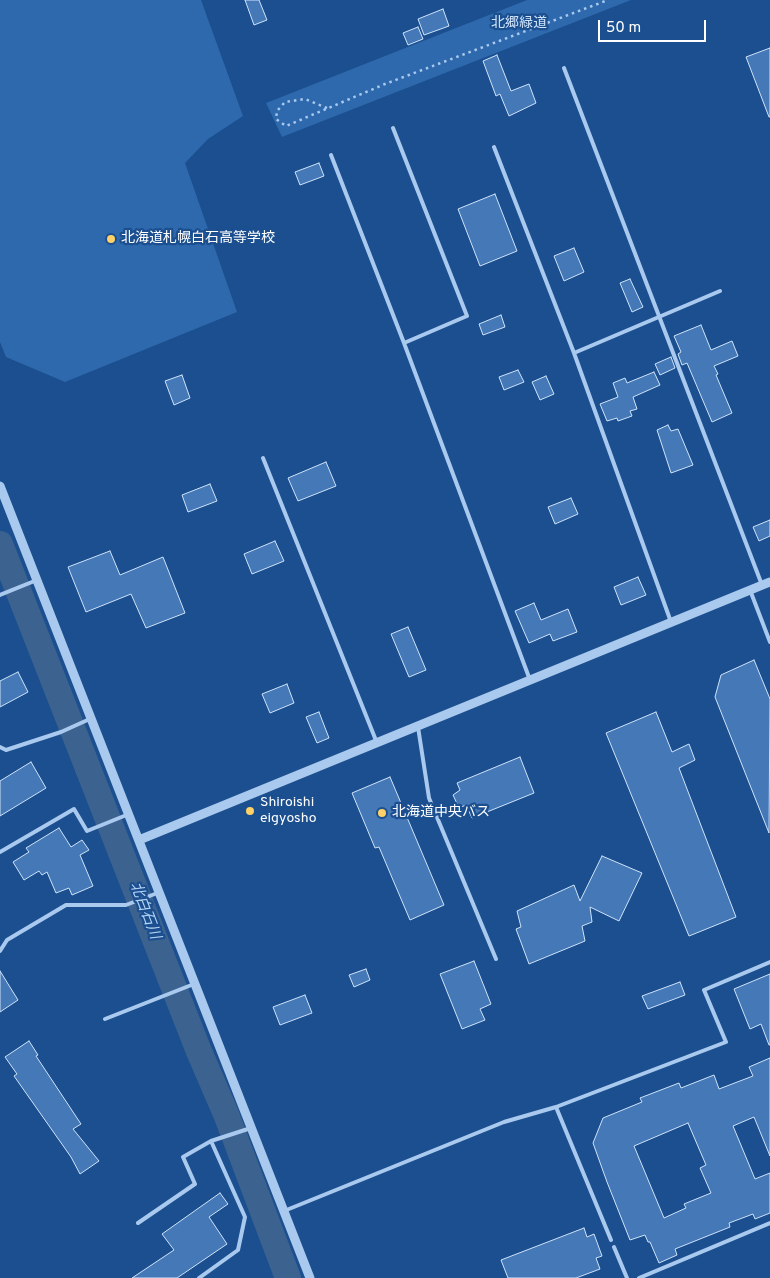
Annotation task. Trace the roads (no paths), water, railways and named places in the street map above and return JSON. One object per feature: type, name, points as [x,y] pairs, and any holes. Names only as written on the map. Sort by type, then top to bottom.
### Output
[{"type":"street","points":[[0,486],[37,580],[88,720],[129,814],[196,983],[248,1130],[284,1211],[310,1278]]},
{"type":"street","points":[[139,840],[766,583]]},
{"type":"lane","points":[[564,68],[766,583]]},
{"type":"lane","points":[[393,128],[467,316],[404,343]]},
{"type":"lane","points":[[494,147],[574,353],[671,622]]},
{"type":"lane","points":[[331,155],[404,343],[530,680]]},
{"type":"lane","points":[[574,353],[720,291]]},
{"type":"lane","points":[[264,458],[377,743]]},
{"type":"lane","points":[[2,593],[37,580]]},
{"type":"lane","points":[[750,590],[770,642]]},
{"type":"lane","points":[[0,747],[6,750],[61,732],[88,720]]},
{"type":"lane","points":[[418,726],[429,798],[496,959]]},
{"type":"lane","points":[[0,852],[74,809],[87,831],[129,814]]},
{"type":"lane","points":[[0,951],[6,940],[66,905],[126,905],[160,892]]},
{"type":"lane","points":[[284,1211],[504,1122],[556,1107],[726,1042],[704,990],[770,962]]},
{"type":"lane","points":[[105,1019],[196,983]]},
{"type":"lane","points":[[556,1107],[611,1240]]},
{"type":"lane","points":[[138,1223],[194,1184],[183,1157],[211,1141],[221,1140],[248,1130]]},
{"type":"lane","points":[[199,1278],[238,1250],[245,1217],[211,1141]]},
{"type":"lane","points":[[639,1278],[770,1224]]},
{"type":"lane","points":[[614,1247],[627,1278]]},
{"type":"waterway","name":"北白石川","points":[[0,544],[198,1049],[226,1114],[288,1278]]},
{"type":"place","name":"北海道札幌白石高等学校","points":[[111,239]]},
{"type":"place","name":"Shiroishi eigyosho","points":[[250,811]]},
{"type":"place","name":"北海道中央バス","points":[[382,813]]},
{"type":"park label","name":"北郷緑道","points":[[519,24]]}]
